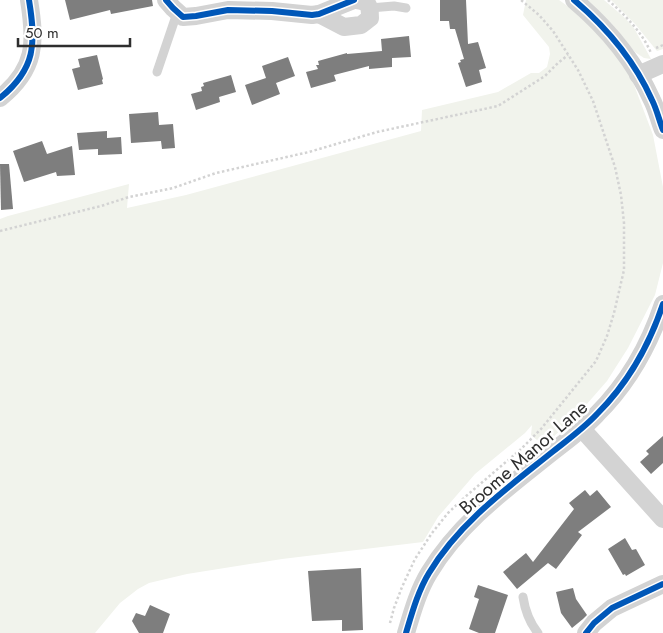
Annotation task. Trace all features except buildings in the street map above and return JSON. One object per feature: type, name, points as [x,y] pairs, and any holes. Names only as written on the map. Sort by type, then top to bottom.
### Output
[{"type":"street","points":[[0,98],[17,82],[30,58],[33,34],[29,0]]},
{"type":"street","points":[[574,0],[600,24],[619,46],[638,74],[652,101],[663,130]]},
{"type":"street","points":[[172,6],[183,17],[228,10],[272,11],[300,15],[320,14],[360,3],[370,18],[361,25],[344,26],[320,14]]},
{"type":"street","points":[[638,74],[660,65]]},
{"type":"street","name":"Broome Manor Lane","points":[[406,633],[428,574],[442,552],[478,512],[582,428],[612,398],[644,351],[663,304]]},
{"type":"street","points":[[582,428],[661,512]]},
{"type":"street","points":[[586,633],[594,623],[612,608],[663,584]]},
{"type":"lane","points":[[360,3],[406,8]]},
{"type":"lane","points":[[157,72],[172,6]]},
{"type":"lane","points":[[522,597],[532,626],[538,633]]},
{"type":"path","points":[[390,625],[394,608],[415,558],[432,533],[465,496],[521,449],[541,429],[596,361],[607,336],[624,270],[624,223],[621,195],[615,167],[593,101],[581,76],[553,31],[540,15],[521,0]]},
{"type":"path","points":[[608,0],[634,26],[660,65]]},
{"type":"path","points":[[0,231],[101,206],[129,197],[173,188],[216,173],[309,152],[378,132],[498,106],[545,76],[568,55]]},
{"type":"shaded area","points":[[526,0],[559,0],[595,30],[631,77],[653,135],[663,187],[663,263],[655,295],[628,348],[607,381],[579,413],[551,439],[538,448],[548,434],[537,440],[531,435],[532,425],[525,433],[475,474],[438,517],[423,542],[282,559],[187,574],[149,583],[120,603],[95,633],[0,633],[0,219],[129,184],[127,208],[186,195],[421,131],[422,110],[498,92],[531,73],[539,73],[547,67],[550,54],[549,47],[523,15]]},
{"type":"shaded area","points":[[587,0],[604,0],[624,17],[634,28],[651,59],[644,58],[635,52],[611,23]]},
{"type":"shaded area","points":[[611,0],[663,0],[663,49],[657,51],[635,24]]},
{"type":"cycle path","points":[[0,98],[21,76],[31,54],[32,29],[29,0]]},
{"type":"cycle path","points":[[166,0],[183,17],[228,10],[272,11],[312,15],[354,0]]},
{"type":"cycle path","points":[[574,0],[608,33],[637,72],[652,100],[663,130]]},
{"type":"cycle path","points":[[406,633],[416,602],[429,573],[454,538],[484,508],[580,430],[608,402],[628,377],[644,349],[663,304]]},
{"type":"cycle path","points":[[586,633],[594,623],[612,608],[663,584]]}]
